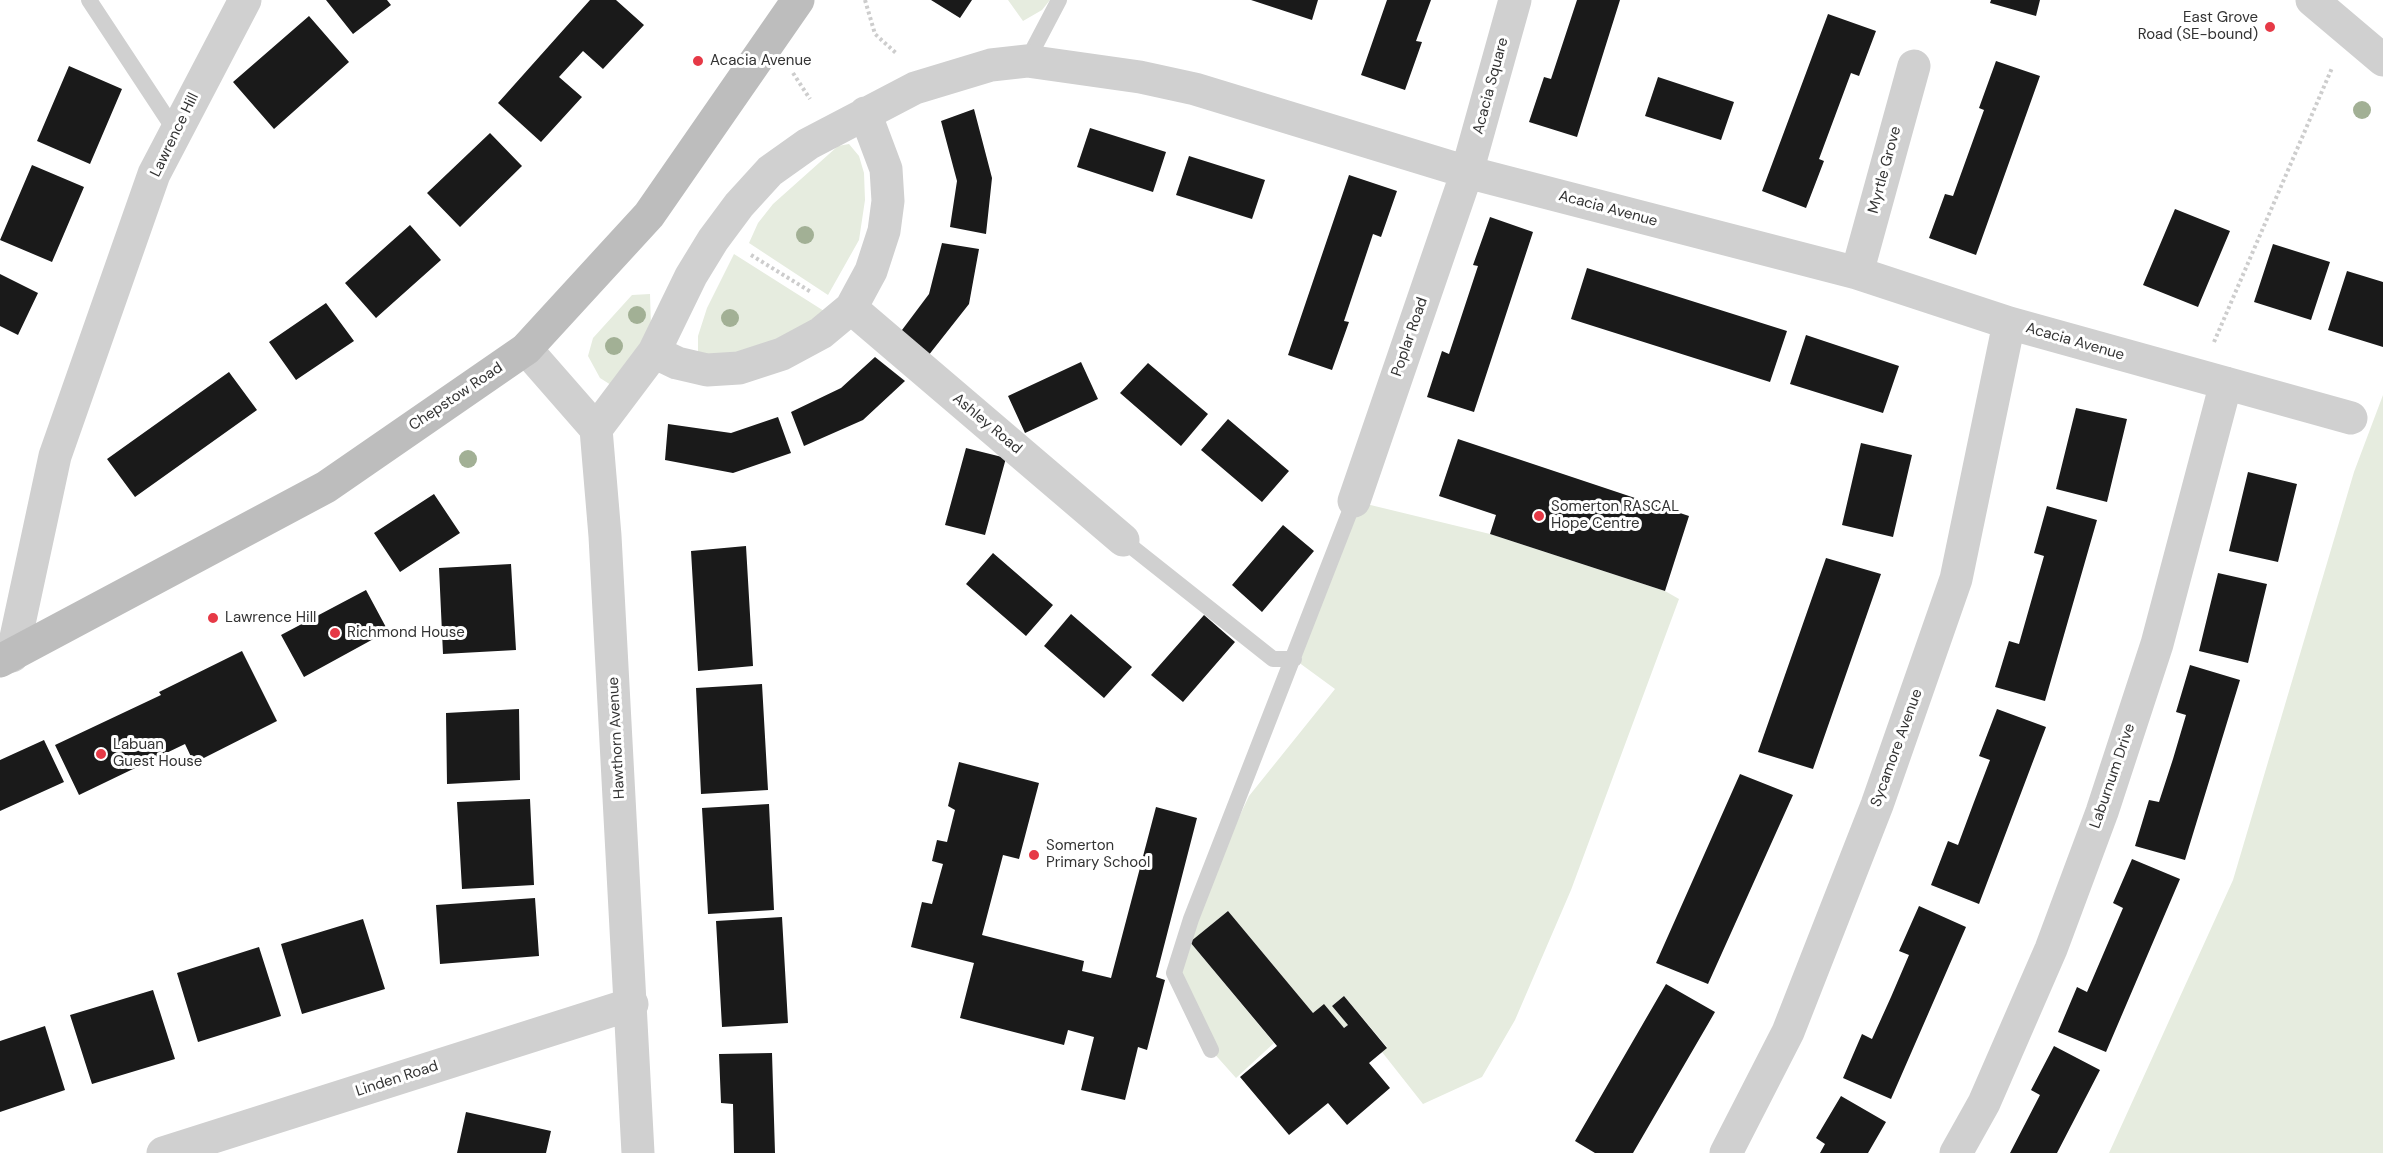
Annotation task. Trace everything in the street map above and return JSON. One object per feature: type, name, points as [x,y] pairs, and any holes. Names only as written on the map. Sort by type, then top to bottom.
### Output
[{"type":"main road","name":"Chepstow Road","points":[[6,658],[326,487],[526,349],[649,215],[798,0]]},
{"type":"street","name":"Lawrence Hill","points":[[6,658],[55,456],[154,174],[244,0]]},
{"type":"street","name":"Acacia Square","points":[[1467,172],[1515,0]]},
{"type":"street","points":[[2312,0],[2383,60]]},
{"type":"street","name":"Acacia Avenue","points":[[596,429],[654,352],[691,276],[717,234],[770,171],[808,144],[915,88],[953,74],[991,64],[1027,61],[1140,77],[1195,89],[1467,172],[1857,273],[2009,323],[2351,418]]},
{"type":"street","name":"Myrtle Grove","points":[[1857,273],[1914,66]]},
{"type":"street","points":[[654,352],[677,363],[707,370],[739,368],[782,354],[820,333],[848,311],[871,271],[884,231],[888,201],[886,169],[865,113]]},
{"type":"street","name":"Poplar Road","points":[[1354,501],[1467,172]]},
{"type":"street","name":"Ashley Road","points":[[848,311],[1124,540]]},
{"type":"street","name":"Sycamore Avenue","points":[[1726,1153],[1788,1032],[1877,805],[1956,579],[2009,323]]},
{"type":"street","points":[[526,349],[596,429]]},
{"type":"street","name":"Laburnum Drive","points":[[1956,1153],[1984,1103],[2051,950],[2102,812],[2157,644],[2212,380]]},
{"type":"street","name":"Hawthorn Avenue","points":[[596,429],[606,548],[632,1004],[638,1153]]},
{"type":"street","name":"Linden Road","points":[[163,1153],[632,1004]]},
{"type":"lane","points":[[89,0],[176,132]]},
{"type":"lane","points":[[1027,61],[1059,0]]},
{"type":"lane","points":[[1211,1050],[1174,973],[1196,908],[1354,501]]},
{"type":"lane","points":[[1124,540],[1273,659],[1294,658]]},
{"type":"path","points":[[865,0],[875,34],[892,51],[953,74]]},
{"type":"path","points":[[2212,380],[2348,31]]},
{"type":"path","points":[[799,82],[813,104]]},
{"type":"path","points":[[717,234],[848,311]]},
{"type":"shaded area","points":[[1008,0],[1050,0],[1042,10],[1023,21]]},
{"type":"shaded area","points":[[849,144],[859,156],[864,173],[865,200],[859,240],[828,295],[749,243],[758,223],[773,204],[838,146]]},
{"type":"shaded area","points":[[734,254],[824,311],[786,338],[724,359],[698,352],[698,336],[707,308]]},
{"type":"shaded area","points":[[650,294],[651,326],[636,354],[611,385],[600,378],[588,356],[593,338],[632,295]]},
{"type":"shaded area","points":[[2383,395],[2383,1153],[2109,1153],[2233,880],[2354,472]]},
{"type":"shaded area","points":[[1354,501],[1490,534],[1665,591],[1679,599],[1571,890],[1515,1020],[1482,1077],[1423,1104],[1382,1052],[1387,1047],[1344,996],[1332,1006],[1348,1025],[1344,1028],[1313,1013],[1228,911],[1190,942],[1274,1043],[1236,1078],[1211,1050],[1174,973],[1191,919],[1249,796],[1335,689],[1294,659]]},
{"type":"building","points":[[326,0],[387,0],[391,5],[353,34]]},
{"type":"building","points":[[590,0],[616,0],[644,25],[603,69],[583,51],[559,77],[582,97],[541,142],[498,103]]},
{"type":"building","points":[[931,0],[972,0],[960,18]]},
{"type":"building","points":[[1251,0],[1318,0],[1312,20]]},
{"type":"building","points":[[1387,0],[1431,0],[1416,41],[1422,42],[1405,90],[1361,75]]},
{"type":"building","points":[[1577,0],[1620,0],[1577,137],[1529,122],[1544,77],[1551,79]]},
{"type":"building","points":[[1991,0],[2040,0],[2036,16],[1990,3]]},
{"type":"building","points":[[1828,14],[1876,31],[1859,76],[1851,73],[1819,159],[1824,161],[1806,208],[1762,191]]},
{"type":"building","points":[[309,16],[349,62],[274,129],[233,82]]},
{"type":"building","points":[[1996,61],[2040,76],[1976,255],[1929,238],[1945,194],[1953,196],[1984,110],[1979,108]]},
{"type":"building","points":[[69,66],[122,89],[90,164],[37,141]]},
{"type":"building","points":[[1658,77],[1734,102],[1721,140],[1645,116]]},
{"type":"building","points":[[974,109],[992,178],[986,234],[950,227],[957,181],[941,121]]},
{"type":"building","points":[[1090,128],[1166,152],[1153,192],[1077,167]]},
{"type":"building","points":[[490,133],[522,166],[460,227],[427,193]]},
{"type":"building","points":[[1189,156],[1265,180],[1252,219],[1176,195]]},
{"type":"building","points":[[32,165],[84,187],[52,262],[0,240]]},
{"type":"building","points":[[1349,175],[1397,191],[1381,237],[1373,234],[1344,321],[1349,322],[1332,370],[1288,355]]},
{"type":"building","points":[[2175,209],[2230,231],[2198,307],[2143,285]]},
{"type":"building","points":[[1490,217],[1533,232],[1474,412],[1427,397],[1442,351],[1449,354],[1478,266],[1473,265]]},
{"type":"building","points":[[410,225],[441,260],[376,318],[345,283]]},
{"type":"building","points":[[942,243],[979,249],[969,304],[928,356],[899,334],[929,294]]},
{"type":"building","points":[[2273,244],[2330,262],[2311,320],[2254,302]]},
{"type":"building","points":[[1587,268],[1787,331],[1770,382],[1571,319]]},
{"type":"building","points":[[2347,271],[2383,282],[2383,347],[2328,330]]},
{"type":"building","points":[[0,274],[38,293],[18,335],[0,326]]},
{"type":"building","points":[[326,303],[354,341],[296,380],[269,342]]},
{"type":"building","points":[[1806,335],[1899,366],[1883,413],[1790,384]]},
{"type":"building","points":[[875,357],[905,381],[863,420],[804,446],[791,412],[841,388]]},
{"type":"building","points":[[1081,362],[1098,399],[1025,433],[1008,396]]},
{"type":"building","points":[[1148,363],[1208,414],[1181,446],[1120,393]]},
{"type":"building","points":[[229,372],[257,410],[135,497],[107,459]]},
{"type":"building","points":[[2076,408],[2127,419],[2107,502],[2056,489]]},
{"type":"building","points":[[778,417],[791,453],[733,473],[665,460],[668,424],[731,433]]},
{"type":"building","points":[[1228,419],[1289,471],[1262,502],[1201,450]]},
{"type":"building","points":[[1458,439],[1689,516],[1665,591],[1490,534],[1496,515],[1439,496]]},
{"type":"building","points":[[1861,443],[1912,455],[1893,537],[1842,525]]},
{"type":"building","points":[[966,448],[1006,458],[985,535],[945,525]]},
{"type":"building","points":[[2248,472],[2297,484],[2278,562],[2229,551]]},
{"type":"building","points":[[434,494],[460,533],[400,572],[374,533]]},
{"type":"building","points":[[2047,506],[2097,520],[2045,701],[1995,687],[2009,641],[2019,644],[2044,556],[2034,553]]},
{"type":"building","points":[[1283,525],[1314,551],[1262,612],[1232,585]]},
{"type":"building","points":[[746,546],[753,666],[698,671],[691,551]]},
{"type":"building","points":[[993,553],[1053,605],[1026,636],[966,584]]},
{"type":"building","points":[[1826,558],[1881,574],[1813,769],[1758,752]]},
{"type":"building","points":[[511,564],[516,650],[443,654],[439,568]]},
{"type":"building","points":[[2218,573],[2267,584],[2248,663],[2199,651]]},
{"type":"building","name":"Richmond House","points":[[366,590],[388,631],[304,677],[281,635]]},
{"type":"building","points":[[1071,614],[1132,667],[1104,698],[1044,646]]},
{"type":"building","points":[[1204,615],[1235,642],[1183,702],[1151,675]]},
{"type":"building","points":[[242,651],[277,721],[194,763],[185,744],[79,795],[55,745],[161,695],[159,692]]},
{"type":"building","points":[[2190,665],[2240,680],[2185,860],[2135,846],[2149,800],[2159,802],[2173,759],[2186,715],[2176,712]]},
{"type":"building","points":[[762,684],[768,790],[701,794],[696,688]]},
{"type":"building","points":[[519,709],[520,780],[447,784],[446,713]]},
{"type":"building","points":[[1997,709],[2046,727],[1979,904],[1931,885],[1948,841],[1958,845],[1990,760],[1979,756]]},
{"type":"building","points":[[44,740],[64,782],[0,811],[0,760]]},
{"type":"building","points":[[959,762],[1039,783],[1019,859],[1003,855],[982,935],[1084,961],[1082,971],[1111,978],[1156,807],[1197,818],[1156,977],[1165,980],[1147,1050],[1138,1047],[1125,1100],[1081,1090],[1094,1037],[1068,1030],[1064,1045],[960,1018],[974,963],[911,947],[922,902],[932,904],[943,864],[932,861],[937,840],[947,842],[955,810],[948,806]]},
{"type":"building","points":[[1740,774],[1793,795],[1708,984],[1656,963]]},
{"type":"building","points":[[530,799],[534,885],[462,889],[457,802]]},
{"type":"building","points":[[769,804],[774,910],[708,914],[702,808]]},
{"type":"building","points":[[2132,859],[2180,879],[2106,1052],[2058,1032],[2077,987],[2087,992],[2123,908],[2113,903]]},
{"type":"building","points":[[535,898],[539,956],[440,964],[436,905]]},
{"type":"building","points":[[1919,906],[1966,927],[1891,1099],[1843,1078],[1862,1034],[1872,1039],[1891,997],[1909,955],[1899,951]]},
{"type":"building","points":[[1228,911],[1313,1013],[1324,1004],[1344,1028],[1348,1025],[1332,1006],[1344,996],[1387,1048],[1369,1063],[1390,1088],[1347,1125],[1328,1103],[1289,1135],[1240,1077],[1277,1046],[1190,942]]},
{"type":"building","points":[[782,917],[788,1023],[722,1027],[716,921]]},
{"type":"building","points":[[363,919],[385,989],[302,1014],[281,944]]},
{"type":"building","points":[[259,947],[281,1016],[198,1042],[177,973]]},
{"type":"building","points":[[1666,984],[1715,1012],[1633,1153],[1595,1153],[1575,1141]]},
{"type":"building","points":[[153,990],[175,1059],[92,1084],[70,1015]]},
{"type":"building","points":[[45,1026],[65,1090],[0,1112],[0,1041]]},
{"type":"building","points":[[2054,1046],[2100,1070],[2057,1153],[2010,1153],[2040,1095],[2031,1090]]},
{"type":"building","points":[[772,1053],[775,1153],[734,1153],[733,1104],[721,1103],[719,1054]]},
{"type":"building","points":[[1841,1096],[1886,1122],[1868,1153],[1820,1153],[1825,1144],[1816,1138]]},
{"type":"building","points":[[466,1112],[551,1131],[546,1153],[457,1153]]},
{"type":"place","name":"East Grove Road (SE-bound)","points":[[2270,27]]},
{"type":"place","name":"Acacia Avenue","points":[[698,61]]},
{"type":"place","name":"Somerton RASCAL Hope Centre","points":[[1539,516]]},
{"type":"place","name":"Lawrence Hill","points":[[213,618]]},
{"type":"place","name":"Richmond House","points":[[335,633]]},
{"type":"place","name":"Labuan Guest House","points":[[101,754]]},
{"type":"place","name":"Somerton Primary School","points":[[1034,855]]}]
